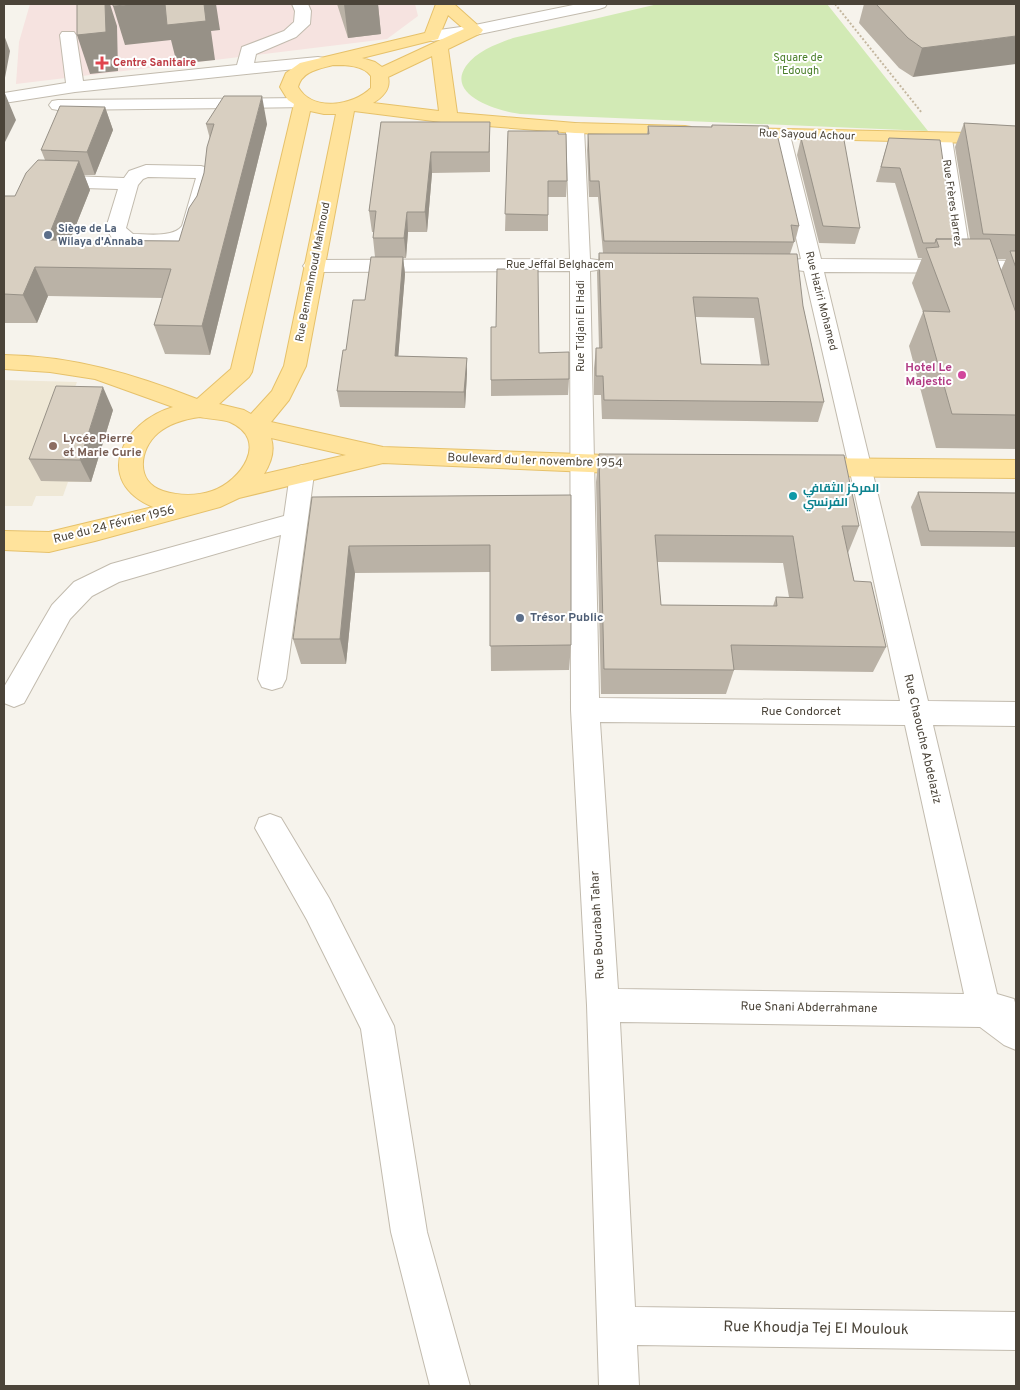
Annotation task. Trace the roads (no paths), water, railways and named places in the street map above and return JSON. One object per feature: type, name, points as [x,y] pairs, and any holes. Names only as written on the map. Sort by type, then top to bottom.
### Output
[{"type":"main road","points":[[449,118],[436,41],[444,4],[474,30]]},
{"type":"main road","points":[[200,409],[241,372],[303,104],[294,98],[289,90],[289,82],[295,74],[326,61],[436,41],[474,30]]},
{"type":"main road","points":[[349,106],[371,98],[378,91],[380,79],[436,41]]},
{"type":"main road","points":[[326,61],[362,63],[373,68],[380,79],[402,94],[449,118]]},
{"type":"main road","name":"Rue Sayoud Achour","points":[[303,104],[323,108],[349,106],[449,118],[575,128],[782,135],[1016,139]]},
{"type":"main road","name":"Rue Benmahmoud Mahmoud","points":[[254,426],[281,395],[295,366],[313,266],[349,106]]},
{"type":"main road","points":[[4,362],[32,363],[94,371],[137,384],[200,409]]},
{"type":"main road","points":[[238,489],[251,477],[260,464],[263,450],[261,437],[254,426],[240,416],[221,410],[200,409],[180,412],[161,420],[145,432],[134,445],[130,460],[131,475],[139,488],[154,498],[172,504],[194,504],[217,499],[238,489],[383,455]]},
{"type":"main road","points":[[254,426],[383,455]]},
{"type":"main road","name":"Boulevard du 1er novembre 1954","points":[[383,455],[582,464],[662,465]]},
{"type":"main road","points":[[782,466],[1016,469]]},
{"type":"main road","name":"Rue du 24 Février 1956","points":[[4,542],[50,542],[95,532],[194,504]]},
{"type":"street","points":[[245,70],[248,51],[290,34],[302,24],[303,11],[300,4]]},
{"type":"street","points":[[474,30],[599,4]]},
{"type":"street","points":[[68,35],[75,87]]},
{"type":"street","points":[[4,98],[75,87],[326,61]]},
{"type":"street","points":[[4,105],[303,104]]},
{"type":"street","name":"Rue Tidjani El Hadi","points":[[575,128],[580,265],[582,464]]},
{"type":"street","name":"Rue Haziri Mohamed","points":[[782,135],[862,467]]},
{"type":"street","name":"Rue Frères Harrez","points":[[943,139],[962,267]]},
{"type":"street","points":[[146,171],[201,172],[206,178],[192,227],[186,235],[174,240],[131,240],[122,237],[116,228],[129,184],[136,175],[146,171]]},
{"type":"street","points":[[4,215],[22,205],[44,181],[129,184]]},
{"type":"street","name":"Rue Jeffal Belghacem","points":[[313,266],[619,265]]},
{"type":"street","points":[[774,265],[962,267],[987,275],[1016,267]]},
{"type":"street","name":"Rue Bourabah Tahar","points":[[582,464],[585,710],[603,1005],[620,1386]]},
{"type":"street","name":"Rue Chaouche Abdelaziz","points":[[862,467],[984,1010]]},
{"type":"street","points":[[272,679],[302,474]]},
{"type":"street","points":[[14,695],[60,612],[83,589],[111,574],[294,522]]},
{"type":"street","name":"Rue Condorcet","points":[[585,710],[1016,714]]},
{"type":"street","points":[[270,828],[318,909],[377,1026],[409,1232],[450,1386]]},
{"type":"street","name":"Rue Snani Abderrahmane","points":[[603,1005],[1016,1011]]},
{"type":"street","points":[[984,1010],[1016,1034]]},
{"type":"street","name":"Rue Khoudja Tej El Moulouk","points":[[617,1326],[1016,1331]]},
{"type":"place","name":"Centre Sanitaire","points":[[102,63]]},
{"type":"place","name":"Siège de La Wilaya d'Annaba","points":[[48,235]]},
{"type":"place","name":"Hotel Le Majestic","points":[[962,375]]},
{"type":"place","name":"Lycée Pierre et Marie Curie","points":[[53,446]]},
{"type":"place","name":"المركز الثقافي الفرنسي","points":[[793,496]]},
{"type":"place","name":"Trésor Public","points":[[520,618]]},
{"type":"park label","name":"Square de l'Edough","points":[[798,64]]}]
